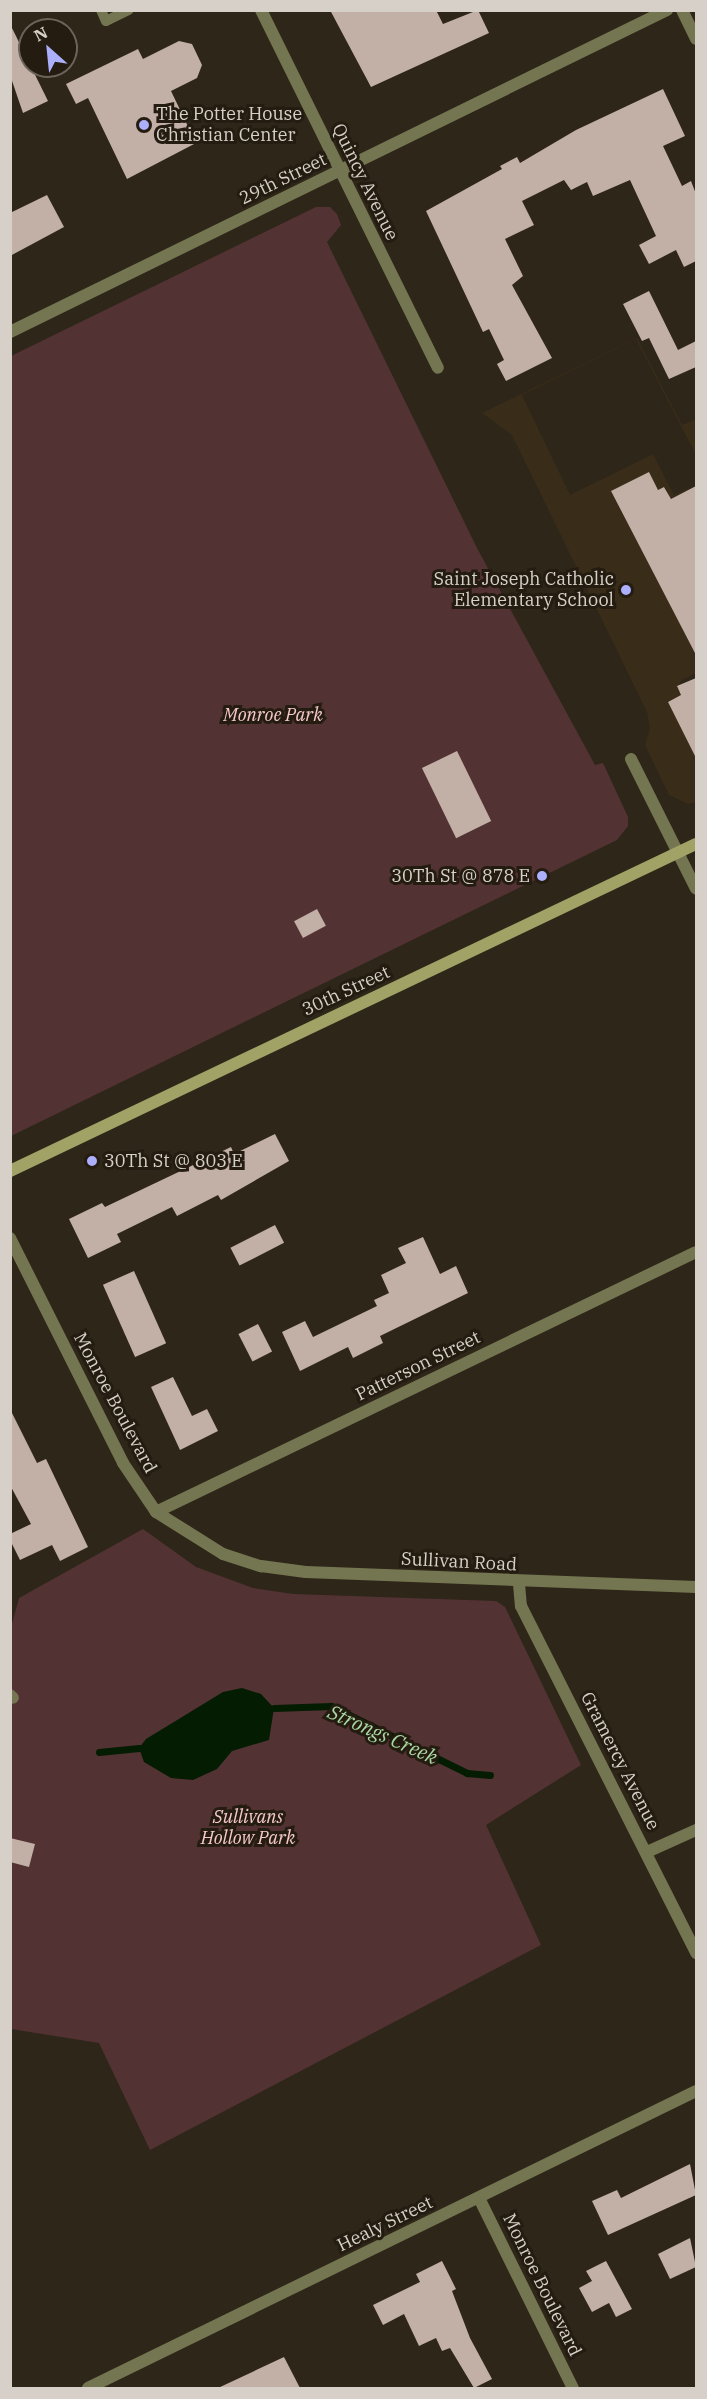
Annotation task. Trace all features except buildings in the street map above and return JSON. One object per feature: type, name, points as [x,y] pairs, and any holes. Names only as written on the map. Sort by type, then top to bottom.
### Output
[{"type":"main road","name":"30th Street","points":[[10,1171],[696,844]]},
{"type":"street","name":"Quincy Avenue","points":[[261,10],[339,172],[438,368]]},
{"type":"street","name":"29th Street","points":[[10,332],[667,10]]},
{"type":"street","points":[[682,10],[696,39]]},
{"type":"street","points":[[631,759],[696,889]]},
{"type":"street","name":"Monroe Boulevard","points":[[10,1238],[123,1463],[156,1512],[223,1554]]},
{"type":"street","name":"Patterson Street","points":[[156,1512],[696,1252]]},
{"type":"street","name":"Sullivan Road","points":[[223,1554],[261,1566],[306,1572],[519,1584],[696,1587]]},
{"type":"street","name":"Gramercy Avenue","points":[[519,1584],[521,1606],[696,1953]]},
{"type":"street","points":[[647,1852],[696,1830]]},
{"type":"street","name":"Healy Street","points":[[88,2388],[696,2091]]},
{"type":"street","name":"Monroe Boulevard","points":[[478,2198],[573,2388]]},
{"type":"lane","points":[[101,10],[106,21],[129,10]]},
{"type":"shaded area","name":"Saint Joseph Catholic Elementary School","points":[[637,338],[682,425],[696,419],[696,455],[636,339],[522,395],[570,495],[653,454],[674,495],[696,485],[671,499],[665,487],[658,490],[649,472],[611,491],[696,655],[696,673],[682,680],[677,687],[681,695],[668,702],[690,746],[696,743],[696,802],[688,804],[669,795],[645,745],[650,728],[647,712],[512,435],[482,413]]},
{"type":"shaded area","points":[[242,1688],[261,1694],[274,1708],[269,1740],[232,1751],[217,1769],[193,1780],[171,1778],[144,1762],[139,1748],[146,1739],[223,1692]]},
{"type":"green space","name":"Monroe Park","points":[[316,207],[330,207],[337,214],[341,225],[327,242],[477,548],[595,765],[603,763],[628,817],[628,826],[617,840],[11,1136],[11,356]]},
{"type":"green space","name":"Sullivans Hollow Park","points":[[143,1529],[196,1567],[253,1588],[293,1594],[496,1601],[505,1607],[581,1765],[486,1825],[541,1945],[150,2150],[99,2043],[11,2029],[10,1631],[19,1598]]},
{"type":"waterway","name":"Strongs Creek","points":[[274,1708],[331,1706],[467,1773],[490,1775]]},
{"type":"waterway","name":"Strongs Creek","points":[[99,1752],[139,1748]]},
{"type":"place","name":"The Potter House Christian Center","points":[[144,125]]},
{"type":"place","name":"Saint Joseph Catholic Elementary School","points":[[626,590]]},
{"type":"place","name":"30Th St @ 878 E","points":[[542,876]]},
{"type":"place","name":"30Th St @ 803 E","points":[[92,1161]]}]
